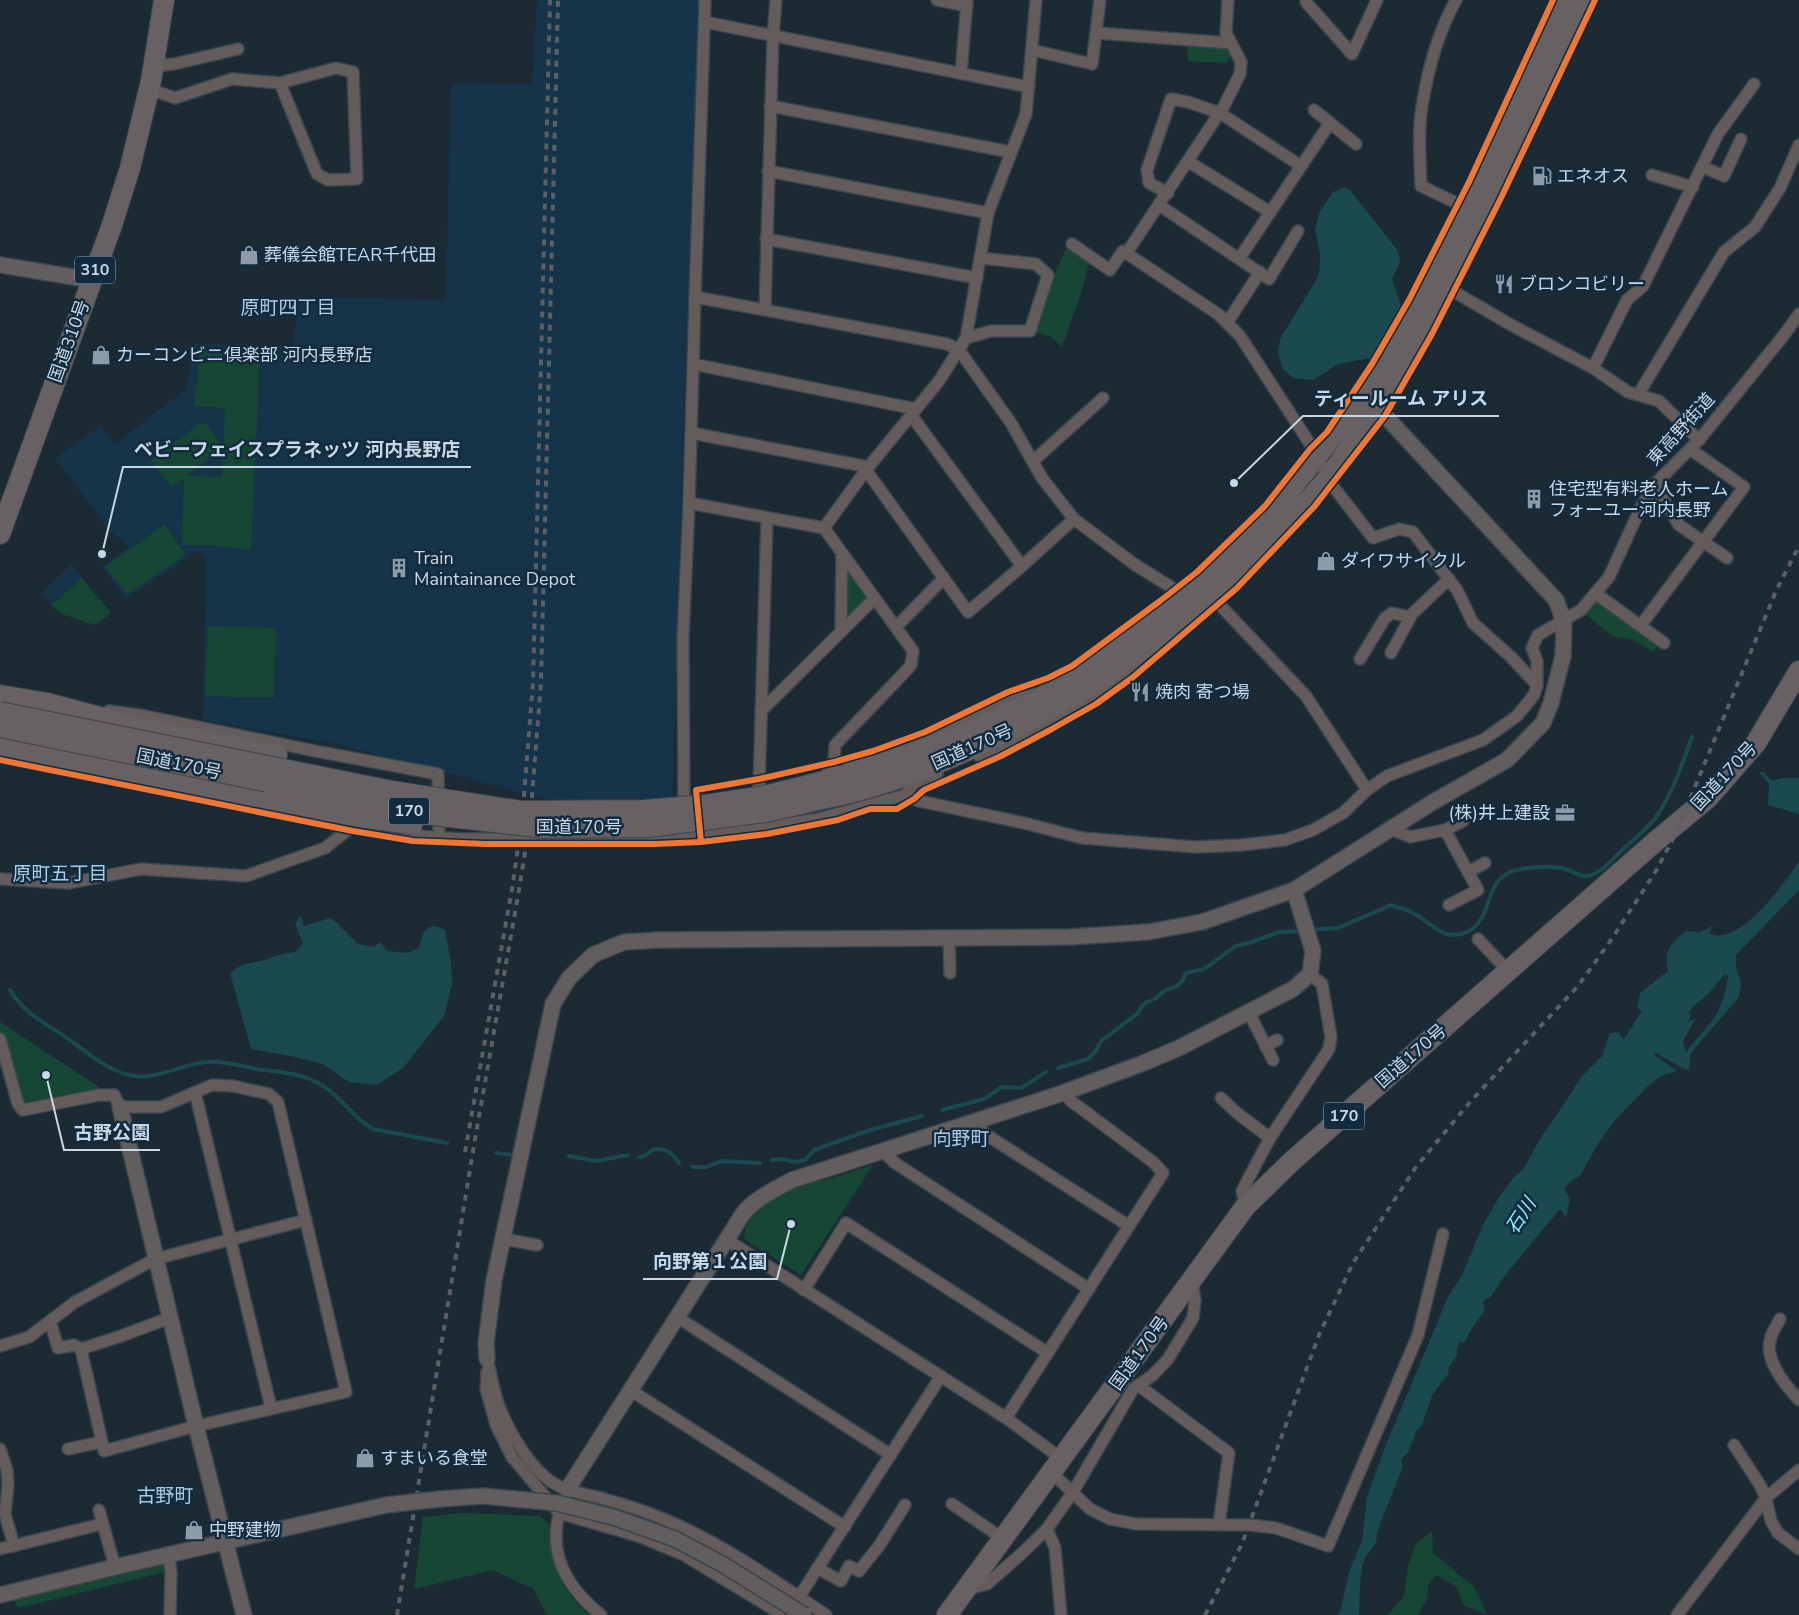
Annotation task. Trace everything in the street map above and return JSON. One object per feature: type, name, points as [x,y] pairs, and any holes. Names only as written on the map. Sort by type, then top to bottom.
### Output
[{"type":"highway","name":"国道310号","points":[[0,534],[4,508],[112,225],[130,168],[149,89],[164,0]]},
{"type":"highway","name":"国道170号","points":[[0,727],[424,814],[544,828],[649,827],[766,812],[824,784],[916,753],[977,729],[1048,693],[1085,671],[1198,596],[1235,575],[1328,478],[1433,280],[1564,0]]},
{"type":"highway","name":"国道170号","points":[[0,712],[392,791],[520,811],[645,810],[705,805],[824,784],[850,794],[916,771],[987,742],[1075,696],[1151,644],[1198,596],[1220,568],[1263,524],[1316,458],[1370,401],[1416,344],[1446,287],[1583,0]]},
{"type":"highway","name":"国道170号","points":[[947,1615],[1246,1207],[1292,1162],[1656,841],[1708,798],[1756,743],[1799,671]]},
{"type":"highway","points":[[0,695],[47,703],[137,727],[412,783],[520,811]]},
{"type":"highway","points":[[0,748],[358,817],[445,828],[544,828]]},
{"type":"street","points":[[687,836],[684,800],[683,638],[706,0]]},
{"type":"street","points":[[765,309],[770,106],[776,0]]},
{"type":"street","points":[[938,0],[967,3],[960,74]]},
{"type":"street","points":[[824,528],[867,469],[939,381],[966,338],[988,214],[1026,114],[1036,0]]},
{"type":"street","points":[[1032,50],[1092,64],[1100,0]]},
{"type":"street","points":[[1126,254],[1189,162],[1220,113],[1240,74],[1240,62],[1226,32],[1228,0]]},
{"type":"street","points":[[1306,1],[1352,54],[1377,0]]},
{"type":"street","points":[[1456,0],[1448,14],[1434,51],[1422,107],[1421,186],[1467,208]]},
{"type":"street","points":[[704,22],[1029,87]]},
{"type":"street","points":[[1097,33],[1230,43]]},
{"type":"street","points":[[153,66],[174,64],[238,49]]},
{"type":"street","points":[[149,89],[175,98],[232,79],[280,83],[336,68],[354,72],[357,179],[328,180],[317,174],[280,83]]},
{"type":"street","points":[[1594,368],[1627,300],[1644,286],[1718,134],[1754,84]]},
{"type":"street","points":[[1168,193],[1148,183],[1147,170],[1171,99],[1188,102],[1220,113],[1301,166]]},
{"type":"street","points":[[770,106],[1011,152]]},
{"type":"street","points":[[1314,110],[1356,144]]},
{"type":"street","points":[[1239,258],[1330,123]]},
{"type":"street","points":[[1703,167],[1724,176],[1741,139]]},
{"type":"street","points":[[1638,395],[1724,252],[1755,227],[1765,212],[1780,188],[1799,145]]},
{"type":"street","points":[[1189,162],[1270,212]]},
{"type":"street","points":[[768,171],[988,214]]},
{"type":"street","points":[[1652,175],[1693,187]]},
{"type":"street","points":[[1160,205],[1269,279],[1298,231]]},
{"type":"street","points":[[766,239],[977,278]]},
{"type":"street","points":[[905,795],[919,801],[1024,823],[1082,838],[1195,846],[1242,846],[1286,840],[1313,830],[1343,813],[1367,790],[1387,776],[1483,740],[1517,716],[1534,695],[1538,685],[1511,657],[1473,623],[1457,590],[1413,532],[1399,530],[1374,538],[1328,478],[1312,447],[1240,336],[1218,314],[1123,251],[1110,270],[1072,244]]},
{"type":"street","points":[[966,338],[991,331],[1030,331],[1048,275],[1036,264],[980,258]]},
{"type":"street","points":[[0,265],[91,280]]},
{"type":"street","points":[[1227,324],[1260,272]]},
{"type":"street","points":[[1446,287],[1513,326],[1594,368],[1628,392],[1659,401],[1694,444],[1744,487],[1640,625]]},
{"type":"street","points":[[694,296],[947,344],[959,350],[1011,423],[1042,478],[1074,519],[1134,564],[1198,596],[1306,696],[1367,790]]},
{"type":"street","name":"東高野街道","points":[[1538,685],[1537,661],[1532,648],[1538,636],[1581,610],[1608,577],[1641,507],[1654,486],[1694,444],[1784,336],[1799,314]]},
{"type":"street","points":[[693,364],[913,412],[1022,566]]},
{"type":"street","points":[[1033,462],[1103,398]]},
{"type":"street","points":[[826,1615],[708,1540],[684,1528],[632,1507],[567,1490],[552,1483],[543,1476],[520,1449],[498,1401],[486,1343],[494,1280],[553,1004],[569,978],[594,955],[624,942],[659,940],[1070,936],[1148,932],[1202,922],[1294,890],[1433,802],[1507,760],[1543,722],[1551,703],[1563,656],[1564,621],[1556,600],[1370,401]]},
{"type":"street","points":[[691,434],[867,469],[968,612],[1074,519]]},
{"type":"street","points":[[1654,486],[1679,525],[1726,558]]},
{"type":"street","points":[[684,800],[759,787],[824,784],[834,762],[834,744],[911,665],[913,651],[824,528],[689,503]]},
{"type":"street","points":[[759,787],[767,518]]},
{"type":"street","points":[[841,629],[842,554]]},
{"type":"street","points":[[896,627],[944,578]]},
{"type":"street","points":[[1391,653],[1410,617],[1449,579]]},
{"type":"street","points":[[1595,593],[1664,643]]},
{"type":"street","points":[[761,711],[841,629],[874,599]]},
{"type":"street","points":[[1360,659],[1385,618],[1392,613],[1410,617]]},
{"type":"street","points":[[46,757],[97,774],[350,826],[439,838],[673,838],[700,836],[818,819],[905,795],[914,784],[1046,727],[1094,698],[1128,673],[1151,644]]},
{"type":"street","points":[[47,703],[140,715],[438,774],[439,838]]},
{"type":"street","points":[[1390,829],[1410,837],[1445,830],[1463,821]]},
{"type":"street","points":[[0,879],[70,883],[141,868],[246,876],[325,848],[348,830],[350,826]]},
{"type":"street","points":[[1445,830],[1478,890],[1448,905]]},
{"type":"street","points":[[1468,872],[1485,863]]},
{"type":"street","points":[[601,1615],[578,1595],[566,1577],[559,1558],[557,1533],[559,1513],[567,1490],[745,1211],[765,1194],[792,1180],[1063,1092],[1140,1064],[1179,1048],[1293,990],[1310,974],[1313,951],[1294,890]]},
{"type":"street","points":[[949,938],[950,974]]},
{"type":"street","points":[[1478,938],[1508,971]]},
{"type":"street","points":[[1246,1207],[1242,1191],[1270,1138],[1328,1049],[1331,1037],[1322,984],[1310,974]]},
{"type":"street","points":[[1249,1013],[1273,1060]]},
{"type":"street","points":[[0,1039],[18,1104],[23,1110],[106,1095],[114,1095],[120,1107],[169,1318],[244,1615]]},
{"type":"street","points":[[1265,1046],[1277,1040]]},
{"type":"street","points":[[50,1321],[58,1348],[74,1345],[81,1349],[104,1451],[196,1426],[346,1392],[278,1102],[269,1094],[233,1086],[212,1085],[161,1107],[120,1107]]},
{"type":"street","points":[[195,1092],[271,1408]]},
{"type":"street","points":[[1006,1418],[1163,1173],[1152,1162],[1070,1100],[1063,1092]]},
{"type":"street","points":[[1221,1098],[1237,1113],[1270,1138]]},
{"type":"street","points":[[973,1120],[985,1134],[1129,1226]]},
{"type":"street","points":[[883,1151],[894,1163],[1089,1289]]},
{"type":"street","points":[[0,1346],[29,1337],[75,1302],[155,1259],[306,1220]]},
{"type":"street","points":[[804,1290],[846,1223],[1048,1353]]},
{"type":"street","points":[[727,1240],[1006,1418],[1057,1466],[1072,1492],[1090,1508],[1110,1519],[1136,1524],[1219,1524],[1276,1528],[1328,1546],[1418,1335],[1443,1234]]},
{"type":"street","points":[[503,1239],[537,1245]]},
{"type":"street","points":[[966,1590],[987,1584],[1047,1529],[1072,1492],[1133,1389],[1153,1375],[1168,1359],[1193,1318],[1195,1301],[1192,1280]]},
{"type":"street","points":[[677,1316],[891,1455]]},
{"type":"street","points":[[81,1349],[169,1318]]},
{"type":"street","points":[[1780,1319],[1771,1336],[1768,1347],[1772,1362],[1788,1388],[1799,1400]]},
{"type":"street","points":[[488,1359],[486,1389],[496,1425],[512,1457],[559,1513],[638,1536],[684,1555],[783,1615]]},
{"type":"street","points":[[799,1597],[941,1376]]},
{"type":"street","points":[[1138,1385],[1229,1453],[1219,1524]]},
{"type":"street","points":[[630,1390],[845,1527]]},
{"type":"street","points":[[68,1449],[102,1442]]},
{"type":"street","points":[[1734,1446],[1760,1485],[1766,1498],[1771,1521],[1778,1533],[1799,1549]]},
{"type":"street","points":[[0,1449],[7,1470],[8,1485],[5,1514],[14,1546]]},
{"type":"street","points":[[1677,1615],[1766,1498],[1799,1470]]},
{"type":"street","points":[[0,1594],[386,1505],[483,1496],[557,1503],[604,1515],[675,1539],[722,1564],[804,1615]]},
{"type":"street","points":[[952,1504],[1002,1538]]},
{"type":"street","points":[[818,1568],[840,1581],[849,1566],[859,1571],[879,1546],[906,1505]]},
{"type":"street","points":[[100,1510],[102,1524],[115,1567]]},
{"type":"street","points":[[0,1550],[102,1524]]},
{"type":"street","points":[[1047,1529],[1055,1548],[1061,1615]]},
{"type":"street","points":[[169,1555],[171,1573],[170,1615]]},
{"type":"shaded area","points":[[537,0],[701,0],[686,338],[672,798],[552,801],[333,743],[203,720],[206,556],[198,551],[126,599],[102,567],[129,547],[109,530],[55,458],[100,426],[115,444],[186,389],[194,344],[294,345],[298,297],[446,300],[451,83],[532,84]]},
{"type":"shaded area","points":[[1187,42],[1226,44],[1230,56],[1227,63],[1188,61]]},
{"type":"shaded area","points":[[1067,246],[1089,263],[1081,293],[1062,347],[1050,336],[1034,332]]},
{"type":"shaded area","points":[[201,349],[260,355],[251,550],[219,546],[182,545],[184,478],[171,487],[151,460],[199,424],[205,423],[219,441],[219,451],[186,476],[222,477],[225,408],[194,406]]},
{"type":"shaded area","points":[[165,524],[186,555],[127,594],[105,567]]},
{"type":"shaded area","points":[[72,564],[82,578],[51,605],[42,593]]},
{"type":"shaded area","points":[[844,564],[871,599],[846,622]]},
{"type":"shaded area","points":[[82,578],[111,613],[95,625],[62,614],[51,605]]},
{"type":"shaded area","points":[[1595,594],[1661,642],[1653,652],[1634,640],[1612,636],[1581,611]]},
{"type":"shaded area","points":[[208,626],[276,628],[274,698],[205,696]]},
{"type":"shaded area","points":[[0,1022],[99,1087],[99,1095],[23,1110],[0,1038]]},
{"type":"shaded area","points":[[873,1165],[801,1275],[744,1239],[745,1229],[749,1221],[755,1213],[771,1200],[803,1185]]},
{"type":"shaded area","points":[[462,1513],[540,1516],[552,1527],[556,1565],[565,1587],[571,1597],[590,1615],[547,1615],[533,1589],[493,1570],[414,1589],[423,1517]]},
{"type":"shaded area","points":[[1432,1531],[1433,1553],[1474,1587],[1487,1614],[1464,1606],[1457,1587],[1436,1575],[1428,1585],[1427,1599],[1418,1615],[1388,1615],[1404,1596],[1408,1565],[1416,1544]]},
{"type":"shaded area","points":[[164,1556],[166,1572],[18,1608],[14,1598]]},
{"type":"water","points":[[1345,187],[1350,190],[1398,251],[1400,262],[1392,279],[1401,306],[1371,358],[1338,364],[1313,380],[1294,378],[1283,369],[1278,353],[1280,339],[1319,275],[1320,255],[1315,229],[1320,211],[1333,192]]},
{"type":"water","points":[[1799,778],[1799,814],[1768,805],[1769,781]]},
{"type":"water","name":"石川","points":[[1799,861],[1799,890],[1736,955],[1736,968],[1741,983],[1739,997],[1691,1053],[1689,1070],[1656,1053],[1653,1054],[1677,1071],[1661,1076],[1648,1086],[1616,1119],[1599,1142],[1580,1176],[1571,1181],[1564,1189],[1570,1199],[1566,1217],[1560,1209],[1506,1274],[1490,1298],[1486,1298],[1483,1303],[1485,1310],[1464,1343],[1460,1342],[1457,1347],[1458,1354],[1449,1367],[1448,1374],[1433,1394],[1421,1427],[1415,1432],[1407,1454],[1401,1461],[1403,1466],[1377,1532],[1377,1538],[1363,1563],[1360,1582],[1359,1615],[1338,1615],[1349,1572],[1362,1541],[1367,1497],[1385,1447],[1448,1297],[1462,1275],[1483,1225],[1498,1199],[1514,1177],[1524,1168],[1540,1139],[1581,1077],[1602,1056],[1610,1033],[1619,1032],[1624,1039],[1642,1011],[1637,1008],[1640,993],[1668,971],[1667,958],[1672,943],[1686,931],[1700,932],[1713,926],[1709,933],[1721,935],[1734,931],[1747,923],[1760,911]],"holes":[[[1725,974],[1728,976],[1718,1012],[1686,1053],[1683,1041],[1695,1019],[1688,1022],[1691,1014],[1688,1014]]]},
{"type":"water","points":[[301,915],[304,926],[330,918],[358,944],[374,947],[380,942],[387,951],[406,953],[419,948],[422,937],[429,927],[439,927],[445,930],[451,963],[452,984],[444,1016],[404,1067],[377,1085],[349,1082],[323,1064],[251,1049],[230,973],[244,964],[296,952],[303,943],[295,924]]},
{"type":"waterway","points":[[1310,930],[1338,928],[1391,905],[1411,912],[1438,930],[1451,935],[1459,935],[1476,926],[1482,918],[1497,883],[1503,876],[1513,871],[1550,867],[1565,869],[1584,876],[1598,872],[1643,832],[1656,817],[1672,788],[1692,737]]},
{"type":"waterway","points":[[1762,773],[1772,784]]},
{"type":"waterway","points":[[1058,1068],[1088,1059],[1095,1052],[1101,1041],[1137,1014],[1147,1002],[1155,999],[1164,991],[1177,986],[1183,980],[1186,973],[1204,969],[1236,946],[1279,932],[1303,931]]},
{"type":"waterway","points":[[10,990],[21,1005],[34,1016],[101,1062],[125,1074],[135,1076],[156,1075],[197,1063],[213,1062],[301,1076],[323,1086],[355,1116],[373,1129],[447,1143]]},
{"type":"waterway","points":[[942,1110],[984,1099],[1002,1087],[1021,1088],[1046,1072]]},
{"type":"waterway","points":[[772,1160],[782,1159],[796,1162],[805,1160],[814,1150],[867,1131],[922,1116]]},
{"type":"waterway","points":[[639,1157],[653,1150],[661,1149],[671,1154],[679,1163]]},
{"type":"waterway","points":[[496,1153],[512,1155]]},
{"type":"waterway","points":[[569,1156],[596,1161],[628,1155]]},
{"type":"waterway","points":[[692,1167],[706,1167],[722,1161],[760,1163]]},
{"type":"railway","points":[[465,1152],[512,889],[522,820],[533,683],[550,0]]},
{"type":"railway","points":[[397,1615],[475,1139],[530,821],[541,683],[558,0]]},
{"type":"railway","points":[[1205,1615],[1242,1544],[1319,1335],[1353,1263],[1416,1167],[1470,1102],[1578,986],[1656,871],[1675,835],[1776,591],[1799,546]]},
{"type":"cycle path","points":[[701,842],[696,790],[759,779],[873,751],[925,732],[1008,692],[1048,678],[1072,666],[1197,572],[1265,506],[1310,449],[1327,432],[1372,364],[1409,300],[1469,182],[1553,0]]},
{"type":"cycle path","points":[[0,760],[353,831],[413,841],[485,844],[655,844],[701,842],[767,834],[838,820],[870,809],[897,809],[914,799],[924,790],[1001,756],[1050,730],[1096,704],[1132,678],[1237,588],[1314,507],[1385,416],[1432,334],[1500,200],[1595,0]]},
{"type":"place","name":"エネオス","points":[[1542,176]]},
{"type":"place","name":"葬儀会館TEAR千代田","points":[[249,255]]},
{"type":"place","name":"ブロンコビリー","points":[[1504,284]]},
{"type":"place","name":"カーコンビニ倶楽部 河内長野店","points":[[101,355]]},
{"type":"place","name":"ティールーム アリス","points":[[1234,483]]},
{"type":"place","name":"住宅型有料老人ホーム フォーユー河内長野","points":[[1534,499]]},
{"type":"place","name":"ベビーフェイスプラネッツ 河内長野店","points":[[102,554]]},
{"type":"place","name":"ダイワサイクル","points":[[1326,561]]},
{"type":"place","name":"Train Maintainance Depot","points":[[399,568]]},
{"type":"place","name":"焼肉 寄つ場","points":[[1140,692]]},
{"type":"place","name":"(株)井上建設","points":[[1565,813]]},
{"type":"place","name":"古野公園","points":[[46,1075]]},
{"type":"place","name":"向野第１公園","points":[[791,1224]]},
{"type":"place","name":"すまいる食堂","points":[[365,1458]]},
{"type":"place","name":"中野建物","points":[[194,1530]]},
{"type":"district","name":"原町四丁目","points":[[288,308]]},
{"type":"district","name":"原町五丁目","points":[[60,874]]},
{"type":"district","name":"向野町","points":[[961,1139]]},
{"type":"district","name":"古野町","points":[[165,1496]]}]
